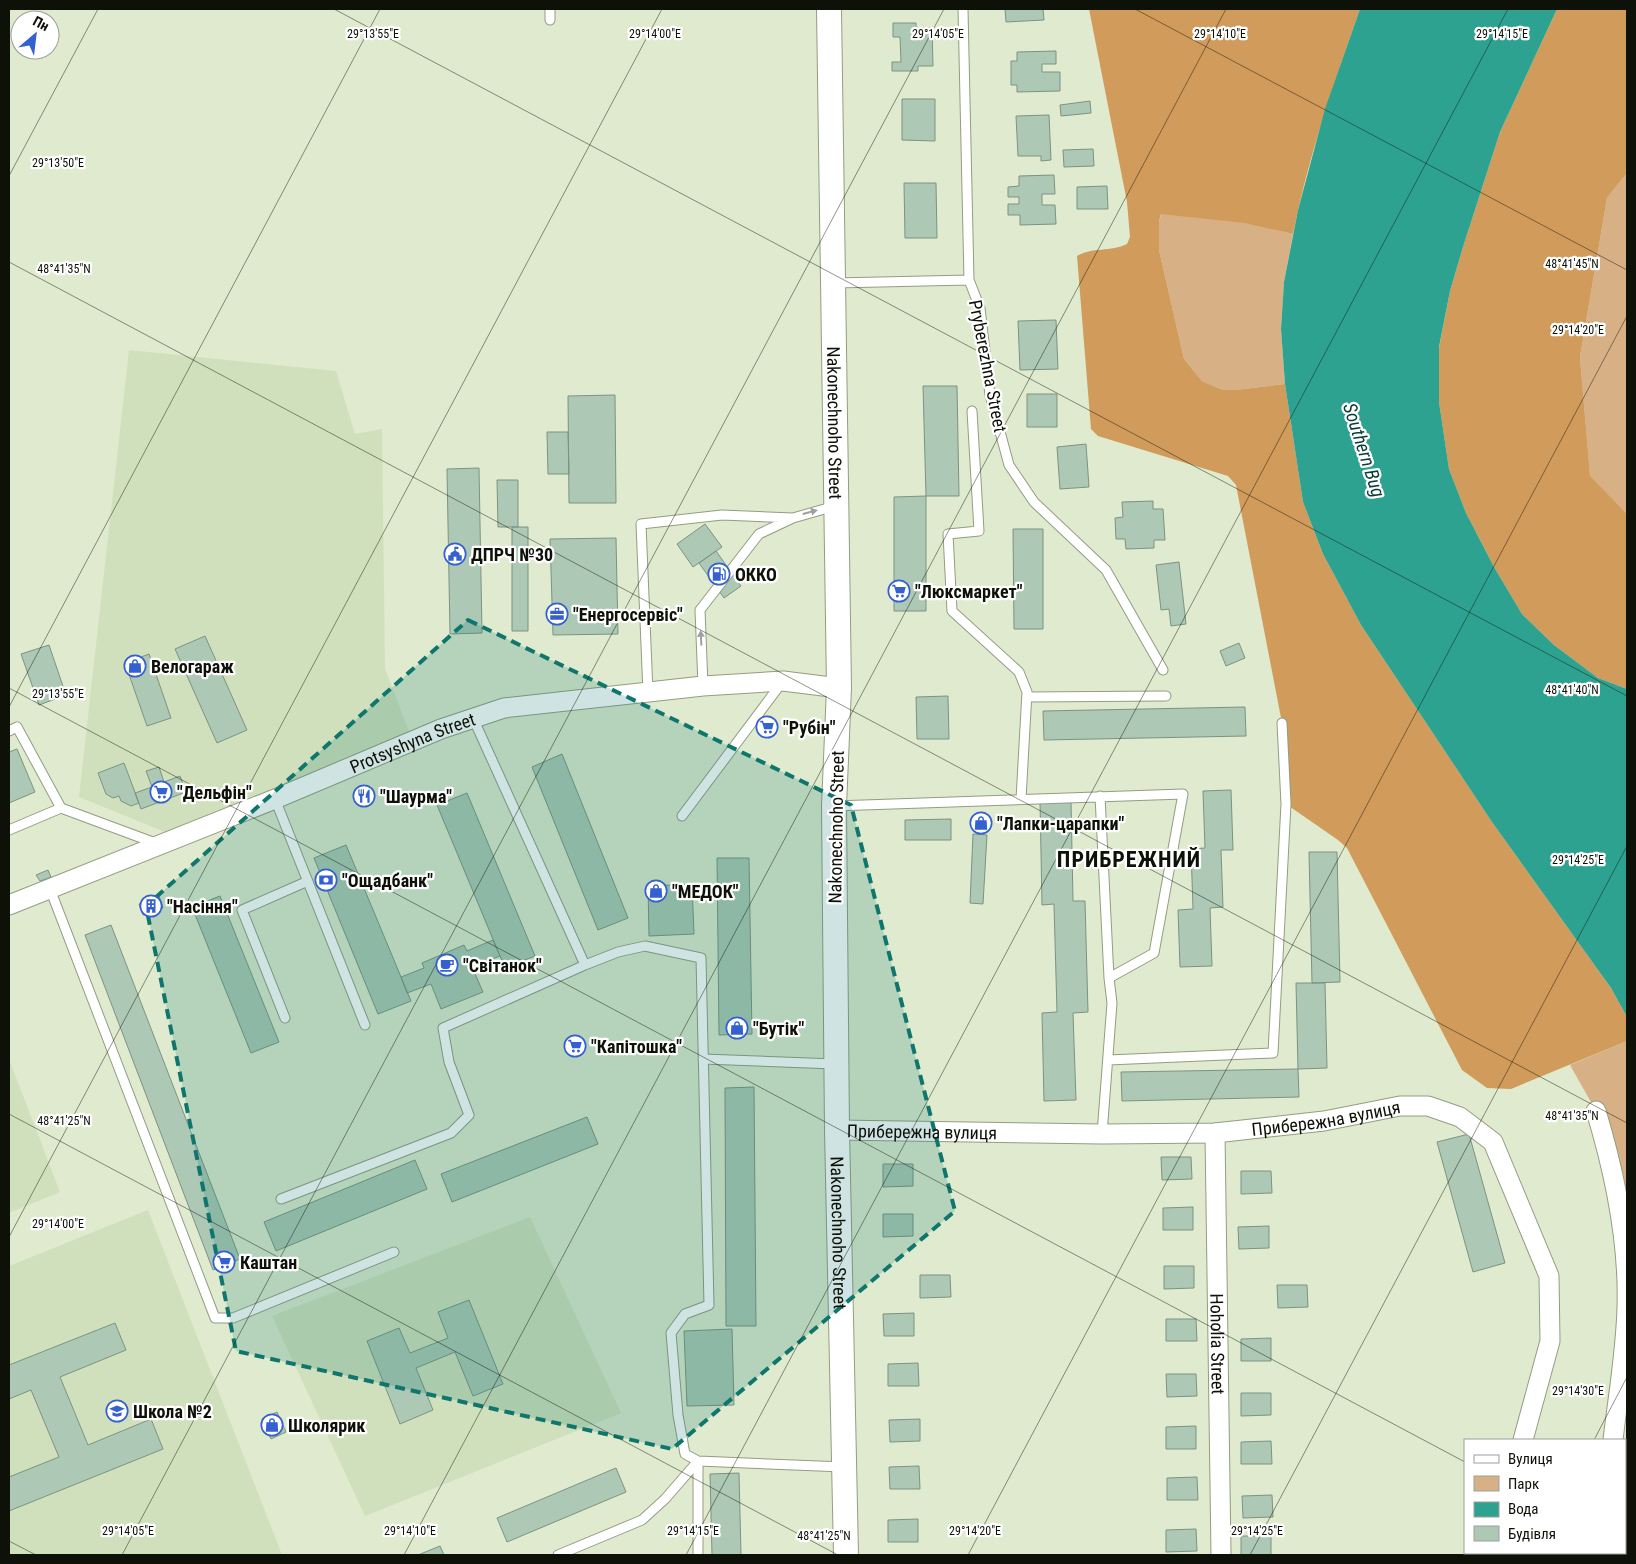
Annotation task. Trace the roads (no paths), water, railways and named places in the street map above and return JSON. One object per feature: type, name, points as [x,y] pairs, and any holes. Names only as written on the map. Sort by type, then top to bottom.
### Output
[{"type":"street","name":"Nakonechnoho Street","points":[[828,9],[839,688],[834,806],[836,1064],[846,1555]]},
{"type":"street","name":"Protsyshyna Street","points":[[9,905],[275,799],[441,728],[504,708],[703,686],[783,681],[839,688]]},
{"type":"street","name":"Прибережна вулиця","points":[[837,1130],[1102,1134],[1216,1133],[1324,1121],[1400,1106],[1428,1106],[1460,1117],[1493,1142],[1549,1276],[1550,1341],[1523,1439]]},
{"type":"street","points":[[1596,1111],[1609,1154],[1618,1199],[1626,1258],[1627,1307],[1613,1439]]},
{"type":"street","name":"Hoholia Street","points":[[1216,1133],[1221,1555]]},
{"type":"lane","points":[[550,9],[550,20]]},
{"type":"lane","name":"Pryberezhna Street","points":[[963,9],[968,280],[980,308],[990,395],[1009,465],[1034,502],[1106,570],[1163,670]]},
{"type":"lane","points":[[832,283],[968,280]]},
{"type":"lane","points":[[972,411],[979,531],[948,534],[952,611],[1019,672],[1027,692],[1021,799]]},
{"type":"lane","points":[[703,686],[700,610],[759,534],[793,518],[837,505]]},
{"type":"lane","points":[[648,693],[641,524],[722,516],[793,518]]},
{"type":"lane","points":[[682,816],[783,681]]},
{"type":"lane","points":[[1027,697],[1166,696]]},
{"type":"lane","points":[[473,718],[585,965]]},
{"type":"lane","points":[[1108,1060],[1273,1053],[1286,804],[1282,724]]},
{"type":"lane","points":[[9,730],[17,727],[61,808],[160,845]]},
{"type":"lane","points":[[834,806],[1182,794],[1154,953],[1109,978]]},
{"type":"lane","points":[[1100,796],[1109,978],[1112,1003],[1102,1134]]},
{"type":"lane","points":[[275,799],[365,1025]]},
{"type":"lane","points":[[9,830],[61,808]]},
{"type":"lane","points":[[285,1018],[242,910],[308,881]]},
{"type":"lane","points":[[50,889],[215,1318],[233,1318],[394,1252]]},
{"type":"lane","points":[[281,1199],[451,1133],[469,1115],[449,1062],[443,1028],[618,952],[645,946],[701,958],[708,1305],[685,1314],[671,1333],[678,1415],[685,1454],[698,1461],[844,1467]]},
{"type":"lane","points":[[703,1059],[836,1064]]},
{"type":"lane","points":[[558,1555],[642,1520],[665,1499],[698,1461]]},
{"type":"lane","points":[[698,1461],[698,1555]]},
{"type":"water","name":"Southern Bug","points":[[1360,9],[1557,9],[1500,132],[1463,247],[1450,291],[1439,347],[1439,402],[1449,469],[1466,513],[1494,567],[1522,614],[1554,645],[1598,678],[1627,689],[1627,1017],[1611,988],[1492,822],[1361,625],[1323,554],[1303,502],[1285,384],[1281,329],[1284,282],[1298,210],[1325,109]]},
{"type":"place","name":"ДПРЧ №30","points":[[455,554]]},
{"type":"place","name":"ОККО","points":[[719,574]]},
{"type":"place","name":"\"Люксмаркет\"","points":[[899,591]]},
{"type":"place","name":"\"Енергосервіс\"","points":[[557,614]]},
{"type":"place","name":"Велогараж","points":[[135,666]]},
{"type":"place","name":"\"Рубін\"","points":[[767,727]]},
{"type":"place","name":"\"Дельфін\"","points":[[161,792]]},
{"type":"place","name":"\"Шаурма\"","points":[[364,796]]},
{"type":"place","name":"\"Лапки-царапки\"","points":[[981,823]]},
{"type":"place","name":"\"Ощадбанк\"","points":[[326,880]]},
{"type":"place","name":"\"МЕДОК\"","points":[[656,891]]},
{"type":"place","name":"\"Насіння\"","points":[[151,906]]},
{"type":"place","name":"\"Світанок\"","points":[[447,965]]},
{"type":"place","name":"\"Бутік\"","points":[[737,1028]]},
{"type":"place","name":"\"Капітошка\"","points":[[575,1046]]},
{"type":"place","name":"Каштан","points":[[224,1262]]},
{"type":"place","name":"Школа №2","points":[[117,1411]]},
{"type":"place","name":"Школярик","points":[[272,1425]]},
{"type":"district","name":"ПРИБРЕЖНИЙ","points":[[1129,859]]}]
